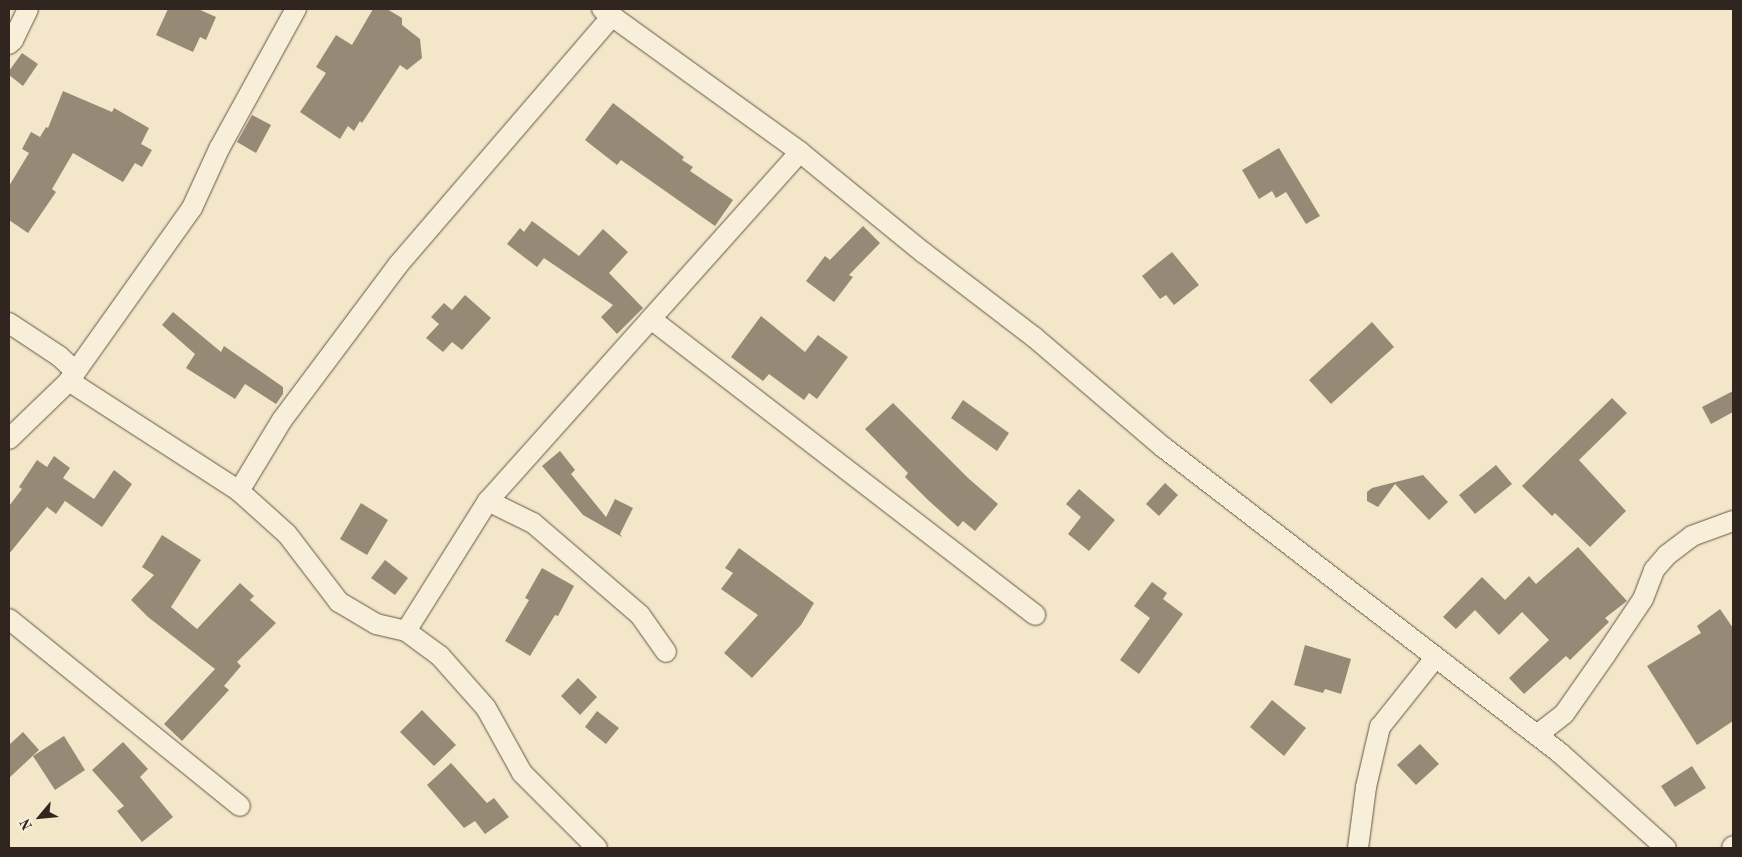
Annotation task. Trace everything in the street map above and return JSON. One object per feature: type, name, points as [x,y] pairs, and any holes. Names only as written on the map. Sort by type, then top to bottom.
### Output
[{"type":"street","points":[[9,44],[13,40],[28,9]]},
{"type":"street","points":[[9,439],[72,377],[192,208],[219,149],[296,9]]},
{"type":"street","points":[[240,491],[282,420],[398,265],[607,13],[800,152],[924,253],[1034,337],[1163,447],[1560,753],[1666,848]]},
{"type":"street","points":[[406,631],[488,502],[800,152]]},
{"type":"street","points":[[651,319],[1035,615]]},
{"type":"street","points":[[9,323],[59,356],[72,377],[240,491],[287,534],[339,602],[376,624],[406,631],[440,656],[486,708],[522,773],[586,845]]},
{"type":"street","points":[[488,502],[533,523],[640,615],[666,652]]},
{"type":"street","points":[[1537,735],[1564,714],[1643,599],[1654,570],[1668,555],[1692,536],[1733,521]]},
{"type":"street","points":[[9,619],[240,806]]},
{"type":"street","points":[[1358,848],[1366,787],[1380,727],[1435,658]]},
{"type":"street","points":[[1560,753],[1564,714]]},
{"type":"building","points":[[168,9],[198,9],[216,17],[206,40],[200,37],[193,52],[156,35]]},
{"type":"building","points":[[373,9],[387,9],[402,18],[402,25],[420,39],[422,58],[407,70],[400,65],[362,123],[360,121],[354,131],[348,126],[340,139],[300,112],[326,73],[316,67],[336,35],[352,45]]},
{"type":"building","points":[[22,53],[38,64],[23,86],[9,75],[9,71]]},
{"type":"building","points":[[63,91],[112,112],[114,108],[149,128],[141,144],[152,150],[142,167],[135,163],[123,182],[73,153],[52,189],[56,192],[28,233],[9,220],[9,186],[29,153],[22,149],[31,132],[40,137],[46,127],[48,128]]},
{"type":"building","points":[[613,103],[684,157],[682,160],[693,167],[690,171],[733,200],[715,226],[621,160],[617,165],[585,140]]},
{"type":"building","points":[[252,115],[271,125],[256,153],[237,142]]},
{"type":"building","points":[[1279,148],[1320,216],[1306,224],[1286,192],[1276,198],[1272,191],[1259,199],[1242,170]]},
{"type":"building","points":[[532,221],[579,256],[603,229],[628,252],[609,273],[643,308],[617,334],[601,317],[613,305],[544,258],[537,267],[507,244],[520,228],[524,232]]},
{"type":"building","points":[[863,226],[880,243],[849,275],[853,277],[834,302],[806,281],[825,256],[830,260]]},
{"type":"building","points":[[1172,252],[1199,285],[1174,305],[1166,295],[1160,299],[1142,276]]},
{"type":"building","points":[[465,295],[491,318],[462,350],[452,342],[443,352],[426,338],[439,324],[431,317],[444,303],[452,310]]},
{"type":"building","points":[[173,312],[221,352],[224,346],[283,387],[283,394],[276,404],[245,384],[235,399],[186,368],[195,354],[162,325]]},
{"type":"building","points":[[761,316],[805,352],[818,335],[848,357],[817,399],[809,393],[804,400],[769,374],[763,381],[731,357]]},
{"type":"building","points":[[1372,322],[1394,347],[1331,404],[1309,380]]},
{"type":"building","points":[[1733,391],[1733,412],[1711,424],[1702,407]]},
{"type":"building","points":[[1612,398],[1627,413],[1579,460],[1626,511],[1590,547],[1555,513],[1552,516],[1522,486]]},
{"type":"building","points":[[963,400],[1009,433],[997,451],[951,418]]},
{"type":"building","points":[[893,403],[968,478],[998,504],[975,531],[963,521],[958,527],[928,500],[905,477],[908,473],[865,429]]},
{"type":"building","points":[[560,451],[575,470],[571,474],[606,517],[615,499],[633,508],[620,534],[622,537],[583,515],[542,466]]},
{"type":"building","points":[[54,456],[70,468],[63,478],[94,499],[114,470],[132,484],[102,527],[65,501],[56,514],[47,507],[9,554],[9,506],[22,489],[19,487],[37,460],[47,467]]},
{"type":"building","points":[[1496,465],[1512,484],[1475,514],[1459,495]]},
{"type":"building","points":[[1423,475],[1448,502],[1429,520],[1395,484],[1378,507],[1367,501],[1367,492],[1372,488]]},
{"type":"building","points":[[1165,483],[1178,495],[1159,516],[1146,504]]},
{"type":"building","points":[[1079,489],[1115,520],[1089,551],[1068,534],[1081,517],[1066,504]]},
{"type":"building","points":[[361,503],[388,520],[367,555],[340,539]]},
{"type":"building","points":[[162,535],[201,560],[171,607],[197,629],[240,583],[254,596],[250,600],[276,623],[237,662],[241,666],[224,686],[229,690],[182,741],[164,724],[215,669],[148,617],[131,600],[154,575],[142,567]]},
{"type":"building","points":[[1578,547],[1627,601],[1605,618],[1609,622],[1570,660],[1566,656],[1524,694],[1509,678],[1549,640],[1522,612],[1499,635],[1475,610],[1456,629],[1443,617],[1482,577],[1505,600],[1529,576],[1536,584]]},
{"type":"building","points":[[739,548],[814,603],[801,625],[752,678],[724,653],[758,615],[721,589],[733,573],[725,568]]},
{"type":"building","points":[[385,560],[408,578],[395,595],[371,578]]},
{"type":"building","points":[[542,568],[574,586],[558,616],[555,615],[530,656],[505,641],[529,600],[525,598]]},
{"type":"building","points":[[1152,582],[1167,593],[1163,599],[1183,614],[1139,674],[1120,660],[1150,618],[1134,606]]},
{"type":"building","points":[[1720,609],[1733,628],[1733,721],[1697,745],[1647,666],[1701,633],[1697,626]]},
{"type":"building","points":[[1305,645],[1351,659],[1341,694],[1325,689],[1323,693],[1294,685]]},
{"type":"building","points":[[578,678],[597,697],[580,715],[561,696]]},
{"type":"building","points":[[1272,700],[1306,728],[1284,756],[1250,727]]},
{"type":"building","points":[[422,710],[456,745],[434,766],[400,732]]},
{"type":"building","points":[[597,711],[619,728],[606,744],[585,727]]},
{"type":"building","points":[[23,732],[39,750],[9,778],[9,745]]},
{"type":"building","points":[[64,736],[85,770],[55,790],[33,756]]},
{"type":"building","points":[[123,742],[148,769],[140,777],[173,817],[142,842],[117,811],[124,806],[92,770]]},
{"type":"building","points":[[1420,744],[1439,764],[1416,785],[1397,765]]},
{"type":"building","points":[[451,763],[487,803],[494,798],[509,817],[485,834],[475,821],[464,828],[427,785]]},
{"type":"building","points":[[1692,766],[1706,788],[1675,807],[1661,786]]}]
